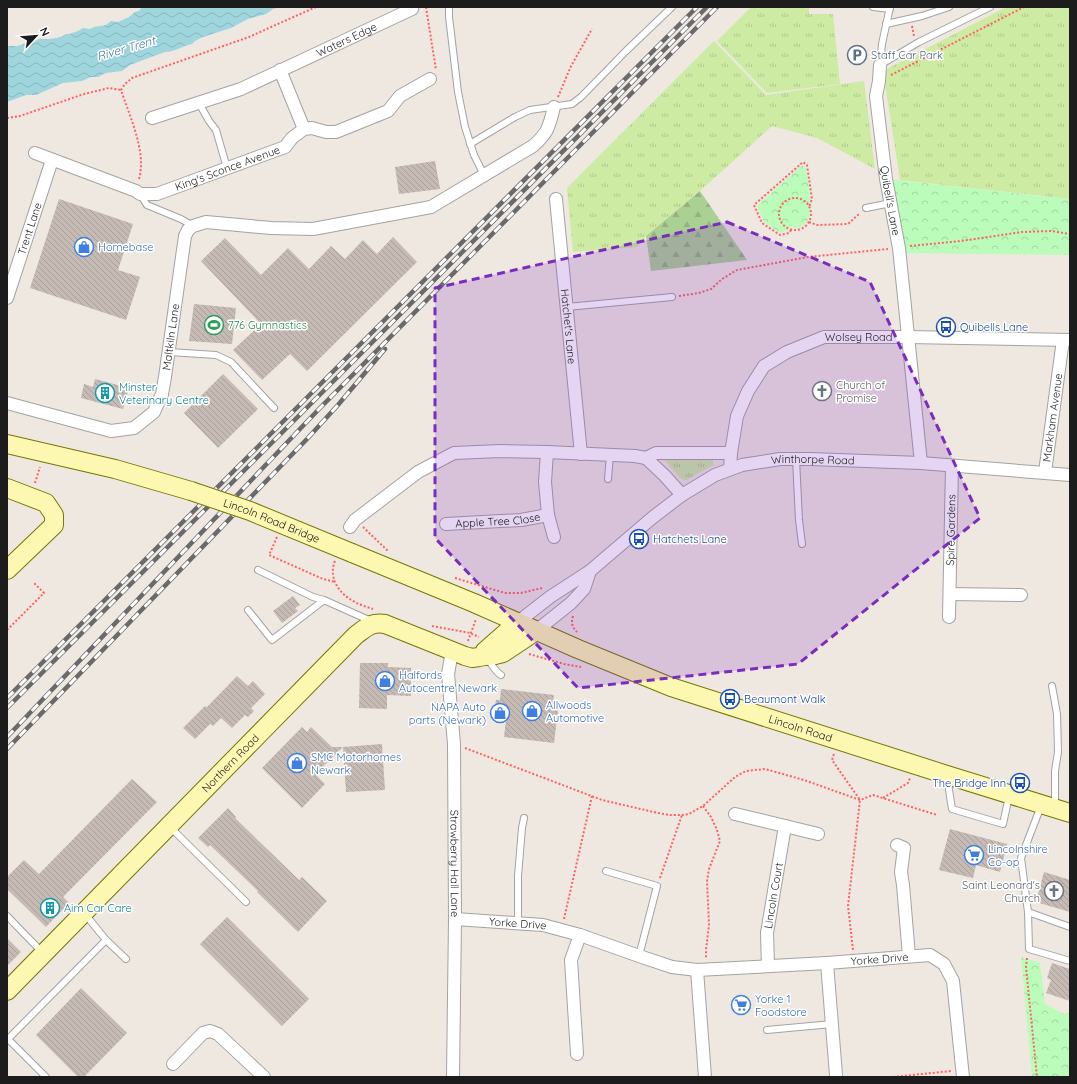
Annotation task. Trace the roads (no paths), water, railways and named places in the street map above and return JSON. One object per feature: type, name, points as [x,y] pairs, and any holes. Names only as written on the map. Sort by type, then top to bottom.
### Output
[{"type":"main road","name":"Lincoln Road Bridge","points":[[7,444],[114,469],[250,510],[344,555],[467,600],[518,622]]},
{"type":"main road","points":[[7,488],[46,503],[54,515],[54,525],[7,570]]},
{"type":"main road","points":[[377,617],[385,624],[460,648],[465,656],[472,658],[503,653],[536,631]]},
{"type":"main road","name":"Northern Road","points":[[7,991],[356,635],[377,617]]},
{"type":"main road","points":[[485,656],[485,650],[518,622]]},
{"type":"main road","name":"Lincoln Road","points":[[518,622],[578,649],[671,687],[1055,808]]},
{"type":"street","name":"Waters Edge","points":[[152,118],[241,89],[412,10]]},
{"type":"street","name":"Quibell's Lane","points":[[880,65],[876,96],[886,179],[899,248],[921,463]]},
{"type":"street","points":[[280,70],[304,129],[312,128],[326,132],[336,132],[388,111],[400,96],[430,79]]},
{"type":"street","points":[[193,226],[206,222],[271,228],[313,229],[431,207],[533,146],[547,131],[554,107]]},
{"type":"street","name":"King's Sconce Avenue","points":[[35,153],[138,192],[157,194],[285,147],[292,138],[304,129]]},
{"type":"street","name":"Trent Lane","points":[[7,298],[52,160]]},
{"type":"street","name":"Hatchet's Lane","points":[[556,199],[581,454]]},
{"type":"street","name":"Maltkiln Lane","points":[[7,403],[111,431],[134,428],[154,412],[162,394],[185,236],[188,230],[193,226]]},
{"type":"street","name":"Wolsey Road","points":[[730,469],[737,416],[748,391],[764,366],[787,352],[824,337],[1067,340]]},
{"type":"street","name":"Markham Avenue","points":[[1046,472],[1067,340]]},
{"type":"street","points":[[352,523],[418,472],[454,453],[500,451],[547,452],[635,456],[646,458],[682,495]]},
{"type":"street","name":"Apple Tree Close","points":[[547,452],[545,482],[548,515],[554,537]]},
{"type":"street","points":[[646,458],[656,453],[731,453]]},
{"type":"street","name":"Winthorpe Road","points":[[518,622],[550,597],[590,571],[682,495],[715,475],[742,465],[780,459],[796,459],[921,463],[1070,475]]},
{"type":"street","name":"Spire Gardens","points":[[949,617],[952,466]]},
{"type":"street","name":"Apple Tree Close","points":[[446,524],[521,520],[548,515]]},
{"type":"street","points":[[536,631],[571,603],[584,589],[590,571]]},
{"type":"street","points":[[950,594],[1021,595]]},
{"type":"street","name":"Strawberry Hall Lane","points":[[453,1077],[455,919],[454,744],[448,674],[460,648]]},
{"type":"street","points":[[735,814],[818,834]]},
{"type":"street","name":"Lincoln Court","points":[[768,966],[767,933],[785,826]]},
{"type":"street","points":[[897,845],[904,848],[901,872],[909,956]]},
{"type":"street","name":"Yorke Drive","points":[[455,919],[543,925],[580,935],[672,966],[702,970],[827,963],[930,955],[944,964],[954,980],[962,1073]]},
{"type":"street","points":[[578,1054],[571,960],[580,935]]},
{"type":"street","points":[[827,963],[836,1075]]},
{"type":"street","points":[[702,970],[705,1077]]},
{"type":"street","points":[[173,1064],[202,1033],[210,1031],[218,1034],[264,1077]]},
{"type":"lane","points":[[449,7],[458,92],[464,127],[474,155],[484,175]]},
{"type":"lane","points":[[470,144],[515,117],[530,110],[572,104],[582,97],[626,51],[672,7]]},
{"type":"lane","points":[[873,7],[890,8],[882,44],[880,65]]},
{"type":"lane","points":[[886,24],[922,16],[949,7]]},
{"type":"lane","points":[[880,65],[919,42],[990,7]]},
{"type":"lane","points":[[199,103],[216,130],[227,168]]},
{"type":"lane","points":[[138,192],[147,205],[181,219],[193,226]]},
{"type":"lane","points":[[866,208],[891,203]]},
{"type":"lane","points":[[567,307],[672,297]]},
{"type":"lane","points":[[169,352],[216,355],[231,362],[274,408]]},
{"type":"lane","points":[[608,479],[610,455]]},
{"type":"lane","points":[[796,459],[802,544]]},
{"type":"lane","points":[[258,570],[313,597],[377,617]]},
{"type":"lane","points":[[248,610],[272,640],[324,600]]},
{"type":"lane","points":[[485,656],[497,673],[501,675]]},
{"type":"lane","points":[[1052,686],[1057,714],[1058,745],[1055,771],[1055,808],[1021,858],[1028,912],[1029,949],[1070,961]]},
{"type":"lane","points":[[947,775],[952,809],[1003,824],[1010,794]]},
{"type":"lane","points":[[518,923],[518,876],[524,818]]},
{"type":"lane","points":[[169,826],[246,902]]},
{"type":"lane","points":[[606,871],[657,886],[639,956]]},
{"type":"lane","points":[[84,912],[106,940],[126,959]]},
{"type":"lane","points":[[1028,912],[1070,927]]},
{"type":"lane","points":[[7,916],[44,953]]},
{"type":"lane","points":[[46,1077],[7,1039],[106,940]]},
{"type":"lane","points":[[767,1030],[832,1024]]},
{"type":"water","name":"River Trent","points":[[142,7],[281,7],[273,9],[266,14],[248,19],[231,28],[203,37],[192,44],[130,65],[122,71],[106,73],[98,77],[91,77],[82,81],[63,83],[36,95],[26,95],[7,102],[7,46],[17,46],[36,40],[37,41],[38,39],[61,37],[83,28],[90,29],[106,25],[111,21],[118,22],[139,11]]},
{"type":"railway","points":[[7,698],[697,7]]},
{"type":"railway","points":[[7,708],[707,7]]},
{"type":"railway","points":[[7,737],[319,409],[717,7]]},
{"type":"railway","points":[[7,749],[307,439],[385,349]]},
{"type":"place","name":"Staff Car Park","points":[[857,55]]},
{"type":"place","name":"Homebase","points":[[84,247]]},
{"type":"place","name":"776 Gymnastics","points":[[214,325]]},
{"type":"place","name":"Quibells Lane","points":[[946,327]]},
{"type":"place","name":"Church of Promise","points":[[822,391]]},
{"type":"place","name":"Minster Veterinary Centre","points":[[105,393]]},
{"type":"place","name":"Hatchets Lane","points":[[639,539]]},
{"type":"place","name":"Halfords Autocentre Newark","points":[[385,681]]},
{"type":"place","name":"Beaumont Walk","points":[[730,699]]},
{"type":"place","name":"Allwoods Automotive","points":[[532,711]]},
{"type":"place","name":"NAPA Auto parts (Newark)","points":[[500,713]]},
{"type":"place","name":"SMC Motorhomes Newark","points":[[297,763]]},
{"type":"place","name":"The Bridge Inn","points":[[1020,783]]},
{"type":"place","name":"Lincolnshire Co-op","points":[[974,855]]},
{"type":"place","name":"Saint Leonard's Church","points":[[1054,891]]},
{"type":"place","name":"Aim Car Care","points":[[50,908]]},
{"type":"place","name":"Yorke 1 Foodstore","points":[[741,1005]]}]
